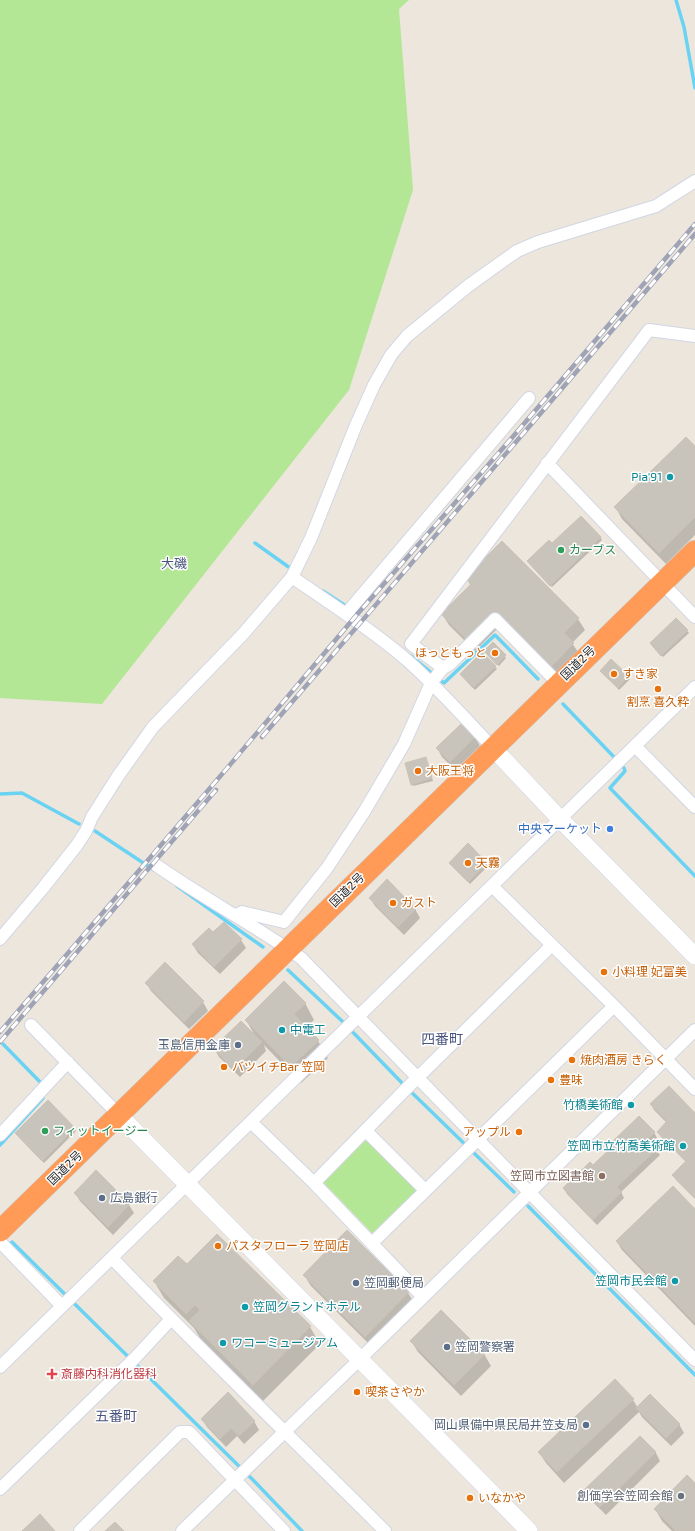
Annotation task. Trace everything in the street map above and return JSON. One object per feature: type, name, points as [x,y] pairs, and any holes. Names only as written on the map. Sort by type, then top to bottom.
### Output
[{"type":"highway","name":"国道2号","points":[[0,1231],[695,550]]},
{"type":"street","points":[[0,938],[43,888],[77,845],[86,831],[92,817],[118,776],[153,727],[243,634],[292,577],[310,538],[374,385],[391,355],[407,336],[468,286],[517,251],[544,240],[656,206],[695,181]]},
{"type":"street","points":[[695,336],[649,330],[411,644],[493,748],[560,819],[695,956]]},
{"type":"street","points":[[349,610],[529,398]]},
{"type":"street","points":[[548,463],[695,616]]},
{"type":"street","points":[[292,577],[349,610],[407,660],[437,676]]},
{"type":"street","points":[[236,915],[242,912],[284,922],[327,868],[364,812],[404,744],[437,676],[495,619],[558,683]]},
{"type":"street","points":[[0,1367],[695,687]]},
{"type":"street","points":[[635,746],[695,806]]},
{"type":"street","points":[[156,865],[288,948],[301,958],[356,1018],[411,1085],[472,1144],[529,1192],[695,1360]]},
{"type":"street","points":[[492,886],[614,1006],[695,1089]]},
{"type":"street","points":[[314,1183],[552,945]]},
{"type":"street","points":[[372,1243],[614,1006]]},
{"type":"street","points":[[31,1025],[529,1531]]},
{"type":"street","points":[[182,1531],[423,1298],[695,1030]]},
{"type":"street","points":[[0,1135],[68,1062]]},
{"type":"street","points":[[251,1122],[314,1183],[423,1298]]},
{"type":"street","points":[[366,1131],[425,1190]]},
{"type":"street","points":[[0,1242],[68,1300]]},
{"type":"street","points":[[112,1258],[171,1319],[286,1431],[385,1531]]},
{"type":"street","points":[[0,1489],[132,1361],[171,1319]]},
{"type":"street","points":[[80,1531],[180,1432],[189,1432],[241,1474],[284,1531]]},
{"type":"green space","points":[[0,0],[409,0],[399,9],[413,190],[349,390],[102,704],[0,698]]},
{"type":"green space","points":[[367,1139],[418,1189],[416,1195],[373,1234],[323,1182]]},
{"type":"building","name":"Pia'91","points":[[686,437],[695,446],[695,517],[659,553],[614,507]]},
{"type":"building","points":[[581,516],[601,537],[550,586],[527,561],[549,540],[552,543]]},
{"type":"building","points":[[502,541],[579,618],[564,633],[574,643],[552,666],[497,612],[468,641],[441,614],[471,584],[465,578]]},
{"type":"building","points":[[676,618],[688,630],[661,656],[650,643]]},
{"type":"building","name":"ほっともっと","points":[[493,642],[506,655],[497,665],[484,651]]},
{"type":"building","points":[[482,652],[496,666],[473,688],[460,674]]},
{"type":"building","name":"すき家","points":[[611,659],[629,676],[618,688],[600,671]]},
{"type":"building","points":[[462,723],[475,737],[450,762],[436,748]]},
{"type":"building","name":"大阪王将","points":[[426,757],[432,778],[411,785],[405,763]]},
{"type":"building","name":"天霧","points":[[468,843],[487,863],[468,882],[449,863]]},
{"type":"building","name":"ガスト","points":[[387,879],[416,909],[398,927],[369,898]]},
{"type":"building","points":[[224,922],[242,939],[214,967],[192,944],[209,928],[213,932]]},
{"type":"building","points":[[165,962],[204,1001],[184,1022],[145,983]]},
{"type":"building","name":"中電工","points":[[284,981],[306,1003],[294,1014],[319,1040],[291,1067],[245,1020]]},
{"type":"building","name":"玉島信用金庫","points":[[241,1021],[262,1042],[234,1070],[213,1048]]},
{"type":"building","name":"笠岡市立竹喬美術館","points":[[669,1086],[695,1113],[695,1198],[672,1175],[686,1161],[657,1132],[667,1121],[650,1104]]},
{"type":"building","name":"フィットイージー","points":[[48,1100],[75,1128],[42,1161],[15,1133]]},
{"type":"building","name":"笠岡市立図書館","points":[[639,1116],[655,1132],[648,1139],[657,1149],[617,1187],[622,1192],[593,1220],[563,1188],[590,1162],[593,1165],[614,1145],[612,1142]]},
{"type":"building","name":"広島銀行","points":[[96,1170],[130,1204],[108,1227],[74,1193]]},
{"type":"building","name":"笠岡市民会館","points":[[673,1186],[695,1209],[694,1322],[616,1241]]},
{"type":"building","points":[[347,1230],[409,1292],[365,1337],[303,1275]]},
{"type":"building","name":"笠岡グランドホテル","points":[[217,1234],[311,1326],[253,1385],[189,1321],[200,1310],[195,1305],[186,1314],[153,1281],[178,1256],[187,1264]]},
{"type":"building","name":"笠岡警察署","points":[[441,1310],[485,1354],[454,1385],[410,1341]]},
{"type":"building","name":"岡山県備中県民局井笠支局","points":[[615,1379],[634,1399],[557,1472],[538,1452]]},
{"type":"building","points":[[228,1392],[255,1421],[239,1436],[231,1428],[220,1439],[201,1419]]},
{"type":"building","points":[[650,1394],[680,1424],[666,1438],[636,1408]]},
{"type":"building","points":[[640,1436],[656,1452],[600,1507],[584,1490]]},
{"type":"building","name":"創価学会笠岡会館","points":[[687,1475],[695,1483],[695,1531],[676,1531],[654,1509]]},
{"type":"building","points":[[40,1514],[55,1531],[22,1531]]},
{"type":"building","points":[[115,1522],[124,1531],[105,1531]]},
{"type":"waterway","points":[[676,0],[684,27],[695,88]]},
{"type":"waterway","points":[[255,543],[290,568]]},
{"type":"waterway","points":[[323,591],[349,608]]},
{"type":"waterway","points":[[411,656],[444,683],[495,635],[538,679]]},
{"type":"waterway","points":[[563,704],[614,757]]},
{"type":"waterway","points":[[624,768],[625,771],[610,788],[695,876]]},
{"type":"waterway","points":[[0,794],[22,793],[79,824]]},
{"type":"waterway","points":[[95,831],[154,870]]},
{"type":"waterway","points":[[177,886],[263,947]]},
{"type":"waterway","points":[[288,970],[343,1022],[403,1084],[514,1192]]},
{"type":"waterway","points":[[3,1044],[43,1085]]},
{"type":"waterway","points":[[0,1145],[43,1098]]},
{"type":"waterway","points":[[528,1206],[695,1375]]},
{"type":"waterway","points":[[12,1242],[255,1482],[302,1531]]},
{"type":"railway","points":[[0,1032],[354,618],[510,440],[695,224]]},
{"type":"railway","points":[[262,737],[695,234]]},
{"type":"railway","points":[[0,1042],[216,790]]},
{"type":"place","name":"Pia'91","points":[[670,477]]},
{"type":"place","name":"カーブス","points":[[561,550]]},
{"type":"place","name":"ほっともっと","points":[[495,653]]},
{"type":"place","name":"すき家","points":[[614,674]]},
{"type":"place","name":"割烹 喜久粋","points":[[658,689]]},
{"type":"place","name":"大阪王将","points":[[418,771]]},
{"type":"place","name":"中央マーケット","points":[[610,829]]},
{"type":"place","name":"天霧","points":[[468,863]]},
{"type":"place","name":"ガスト","points":[[393,903]]},
{"type":"place","name":"小料理 妃富美","points":[[604,972]]},
{"type":"place","name":"中電工","points":[[282,1030]]},
{"type":"place","name":"玉島信用金庫","points":[[238,1045]]},
{"type":"place","name":"焼肉酒房 きらく","points":[[572,1060]]},
{"type":"place","name":"バツイチBar 笠岡","points":[[224,1067]]},
{"type":"place","name":"豊味","points":[[551,1080]]},
{"type":"place","name":"竹橋美術館","points":[[631,1105]]},
{"type":"place","name":"フィットイージー","points":[[45,1131]]},
{"type":"place","name":"アップル","points":[[519,1132]]},
{"type":"place","name":"笠岡市立竹喬美術館","points":[[683,1146]]},
{"type":"place","name":"笠岡市立図書館","points":[[602,1176]]},
{"type":"place","name":"広島銀行","points":[[102,1198]]},
{"type":"place","name":"パスタフローラ 笠岡店","points":[[218,1246]]},
{"type":"place","name":"笠岡市民会館","points":[[675,1281]]},
{"type":"place","name":"笠岡郵便局","points":[[356,1283]]},
{"type":"place","name":"笠岡グランドホテル","points":[[245,1307]]},
{"type":"place","name":"ワコーミュージアム","points":[[223,1343]]},
{"type":"place","name":"笠岡警察署","points":[[447,1347]]},
{"type":"place","name":"斎藤内科消化器科","points":[[52,1374]]},
{"type":"place","name":"喫茶さやか","points":[[357,1392]]},
{"type":"place","name":"岡山県備中県民局井笠支局","points":[[586,1425]]},
{"type":"place","name":"創価学会笠岡会館","points":[[681,1496]]},
{"type":"place","name":"いなかや","points":[[470,1498]]},
{"type":"district","name":"大磯","points":[[174,563]]},
{"type":"district","name":"四番町","points":[[442,1039]]},
{"type":"district","name":"五番町","points":[[116,1416]]}]
